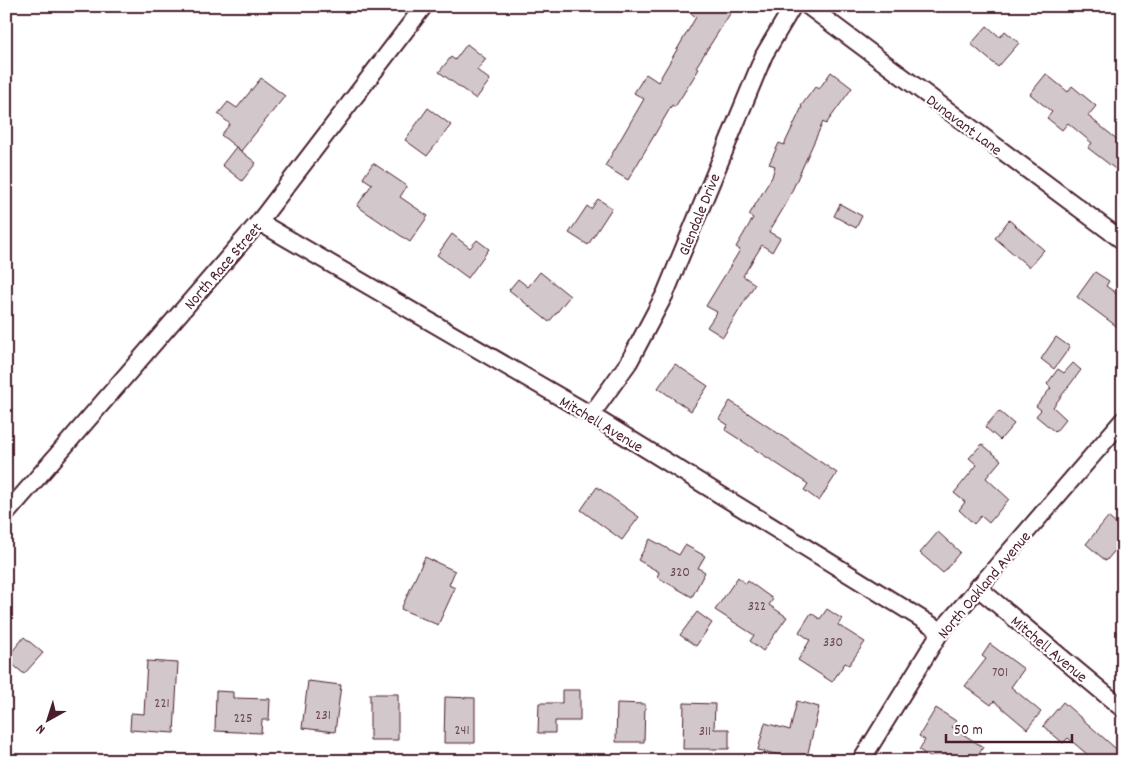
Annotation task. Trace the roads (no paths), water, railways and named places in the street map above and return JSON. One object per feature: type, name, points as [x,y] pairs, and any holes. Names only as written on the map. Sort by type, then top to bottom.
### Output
[{"type":"street","name":"North Race Street","points":[[6,514],[259,222],[424,6]]},
{"type":"street","name":"Glendale Drive","points":[[591,415],[629,362],[665,294],[764,55],[793,6]]},
{"type":"street","name":"Dunavant Lane","points":[[808,6],[1123,241]]},
{"type":"street","name":"Mitchell Avenue","points":[[259,222],[591,415],[941,631]]},
{"type":"street","name":"North Oakland Avenue","points":[[861,761],[941,631],[1123,420]]},
{"type":"street","name":"Mitchell Avenue","points":[[977,587],[1123,709]]}]
